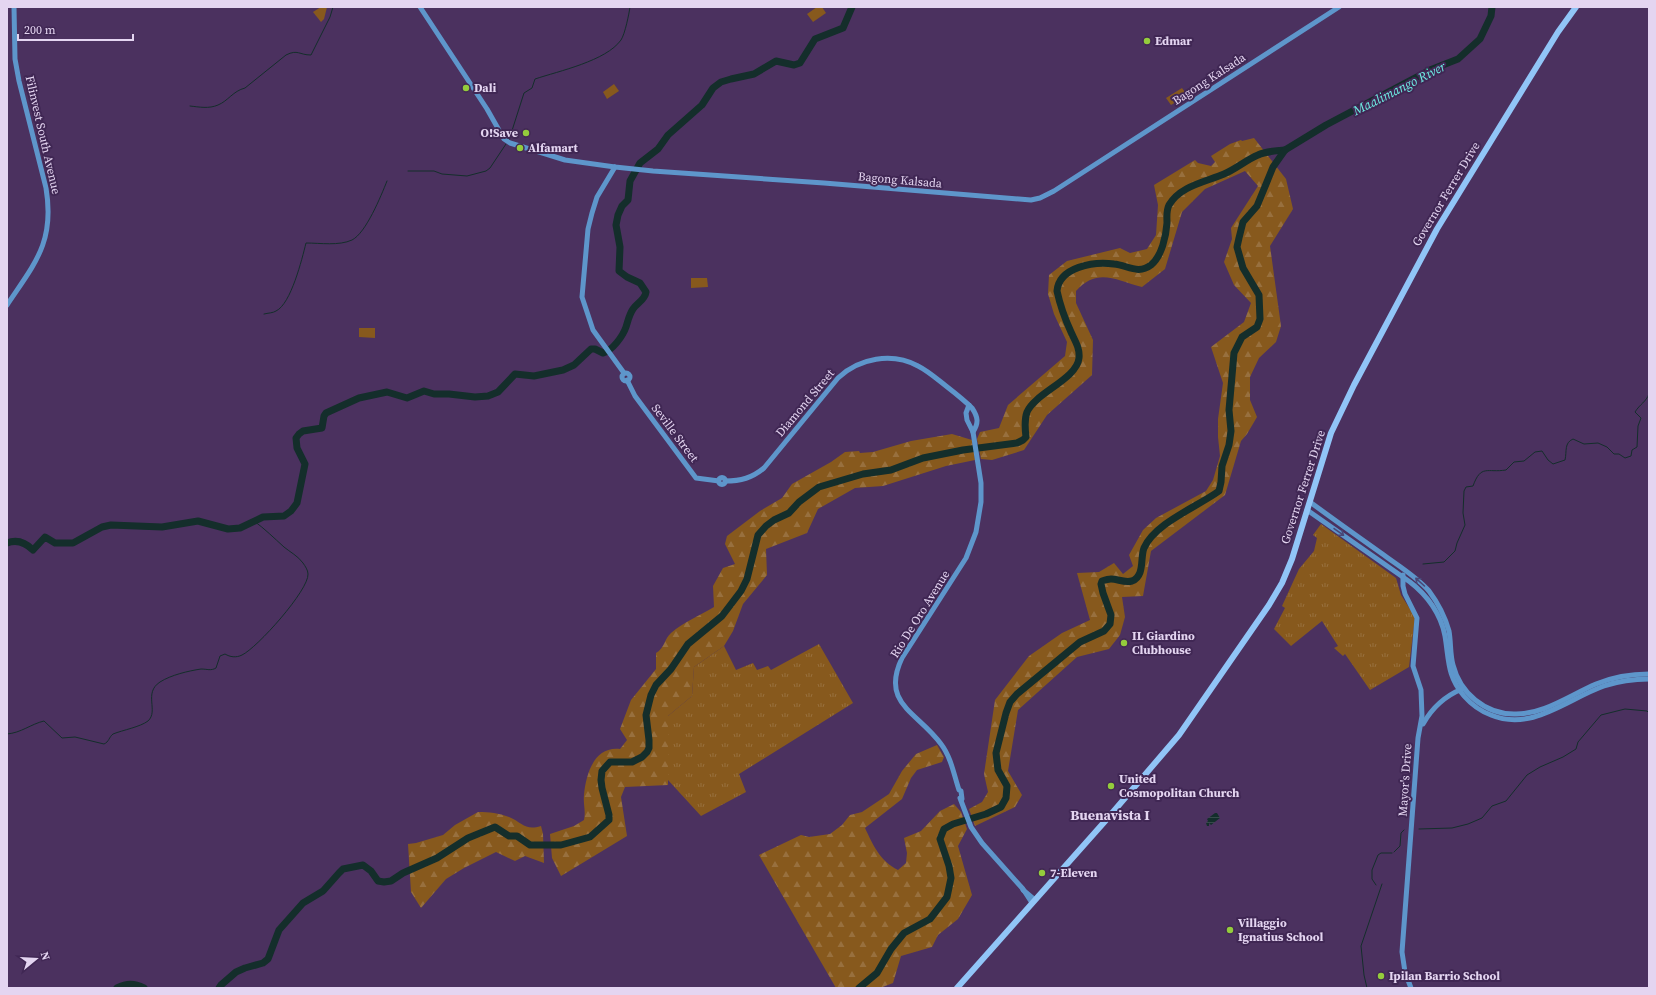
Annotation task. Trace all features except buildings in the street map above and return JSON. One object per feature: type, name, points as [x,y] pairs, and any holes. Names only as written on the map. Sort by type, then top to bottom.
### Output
[{"type":"main road","name":"Governor Ferrer Drive","points":[[957,988],[1107,819],[1179,735],[1282,583],[1292,559],[1331,434],[1354,385],[1437,229],[1558,32],[1576,7]]},
{"type":"street","name":"Filinvest South Avenue","points":[[7,304],[34,264],[41,250],[47,233],[49,219],[49,205],[46,188],[19,81],[14,40],[14,7]]},
{"type":"street","name":"Bagong Kalsada","points":[[420,7],[508,141],[558,158],[641,170],[1031,200],[1040,198],[1054,191],[1339,7]]},
{"type":"street","name":"Seville Street","points":[[615,167],[597,197],[588,229],[582,297],[591,328],[624,373],[629,375],[627,380],[635,396],[696,478],[719,481]]},
{"type":"street","name":"Diamond Street","points":[[719,481],[722,478],[726,481],[744,479],[757,474],[764,468],[830,386],[845,371],[852,367],[868,360],[891,358],[910,362],[930,374]]},
{"type":"street","name":"Rio De Oro Avenue","points":[[930,374],[969,405],[978,422],[973,432]]},
{"type":"street","name":"Rio De Oro Avenue","points":[[969,405],[967,420],[973,432],[981,483],[979,517],[972,547],[958,572],[902,658],[896,670],[895,684],[897,695],[904,706],[935,736],[946,752],[959,790],[962,794],[962,799],[971,827],[982,843],[1022,890],[1034,901]]},
{"type":"street","points":[[1310,502],[1424,586],[1434,598],[1441,610],[1449,631],[1453,665],[1462,690],[1492,710],[1505,714],[1520,714],[1539,711],[1606,680],[1628,675],[1649,674]]},
{"type":"street","points":[[1307,510],[1420,590],[1436,611],[1445,636],[1448,666],[1453,680],[1471,703],[1489,714],[1505,719],[1522,720],[1542,715],[1605,686],[1623,681],[1649,679]]},
{"type":"street","name":"Mayor's Drive","points":[[1404,570],[1403,578],[1405,594],[1417,618],[1413,666],[1419,682],[1422,697],[1421,727],[1418,738],[1402,952],[1404,972],[1411,988]]},
{"type":"street","points":[[1421,727],[1434,707],[1462,690]]},
{"type":"green space","points":[[321,7],[327,7],[324,19],[321,22],[313,12]]},
{"type":"green space","points":[[817,7],[822,7],[826,13],[813,22],[807,14]]},
{"type":"green space","points":[[614,84],[619,91],[607,99],[603,92]]},
{"type":"green space","points":[[1182,88],[1187,95],[1171,105],[1166,98]]},
{"type":"green space","points":[[1254,138],[1286,179],[1293,209],[1270,246],[1281,326],[1276,342],[1259,358],[1250,377],[1250,400],[1257,417],[1241,441],[1225,495],[1151,551],[1143,596],[1122,597],[1125,617],[1120,635],[1109,649],[1077,657],[1018,710],[1008,771],[1022,795],[1015,807],[975,826],[969,809],[982,802],[988,792],[984,774],[995,700],[1029,656],[1062,633],[1090,620],[1077,573],[1099,572],[1114,563],[1123,574],[1133,566],[1129,555],[1143,530],[1156,518],[1206,491],[1213,480],[1220,456],[1218,419],[1223,383],[1211,347],[1244,322],[1251,303],[1234,285],[1224,262],[1232,239],[1231,228],[1258,186],[1245,171],[1205,189],[1182,212],[1165,269],[1142,287],[1107,277],[1099,277],[1092,279],[1076,291],[1076,303],[1093,340],[1092,375],[1047,415],[1024,450],[992,460],[981,459],[977,439],[980,432],[999,428],[1008,405],[1065,356],[1067,342],[1054,314],[1048,294],[1049,275],[1067,261],[1120,248],[1130,253],[1147,249],[1156,235],[1158,205],[1154,185],[1195,160],[1198,163],[1211,166],[1215,162],[1211,156],[1230,144],[1241,140]]},
{"type":"green space","points":[[691,278],[707,278],[708,287],[691,288]]},
{"type":"green space","points":[[359,328],[375,328],[375,338],[359,337]]},
{"type":"green space","points":[[952,434],[972,440],[975,460],[946,466],[883,486],[855,488],[818,509],[807,533],[766,549],[767,575],[743,604],[733,631],[724,646],[694,667],[692,696],[668,716],[668,785],[625,787],[621,797],[627,836],[561,876],[552,858],[550,834],[574,826],[584,820],[584,795],[589,770],[598,757],[604,752],[611,749],[620,749],[627,740],[620,729],[631,700],[656,669],[656,653],[661,649],[669,635],[681,626],[714,607],[713,586],[723,568],[735,564],[725,544],[727,536],[760,511],[782,498],[792,484],[831,462],[845,452],[873,452],[911,441]]},
{"type":"green space","points":[[1321,524],[1396,578],[1401,595],[1415,617],[1409,667],[1370,690],[1345,654],[1343,656],[1334,648],[1338,646],[1322,621],[1291,646],[1274,629],[1285,608],[1282,606],[1299,569],[1314,551],[1317,538],[1313,535]]},
{"type":"green space","points":[[819,644],[853,703],[739,774],[746,792],[701,816],[668,780],[668,716],[692,696],[694,667],[724,646],[736,670],[753,663],[757,670],[768,666],[771,670]]},
{"type":"green space","points":[[937,745],[944,757],[942,762],[917,770],[911,778],[902,799],[865,828],[874,846],[882,857],[886,862],[898,870],[906,863],[907,853],[904,838],[921,831],[940,811],[954,804],[961,812],[967,829],[958,846],[972,895],[958,919],[938,935],[932,947],[901,956],[893,983],[880,988],[836,988],[759,855],[801,835],[809,837],[830,834],[842,825],[850,815],[862,812],[889,794],[902,771],[916,754]]},
{"type":"green space","points":[[478,812],[494,813],[505,816],[531,828],[541,826],[543,834],[544,863],[525,856],[515,861],[496,852],[446,879],[421,908],[411,892],[408,844],[443,835],[455,825]]},
{"type":"shaded area","points":[[1217,813],[1220,818],[1211,825],[1209,823],[1209,826],[1207,826],[1207,819]]},
{"type":"waterway","points":[[190,106],[208,107],[218,105],[237,91],[245,88],[290,53],[296,52],[311,55],[330,17],[333,7]]},
{"type":"waterway","points":[[509,140],[524,93],[532,88],[535,79],[569,69],[605,54],[621,40],[627,24],[630,7]]},
{"type":"waterway","points":[[7,543],[14,541],[21,542],[33,550],[45,537],[55,543],[73,543],[102,527],[111,525],[162,527],[198,521],[228,529],[240,528],[263,517],[284,516],[291,511],[297,503],[305,464],[297,448],[296,438],[303,431],[322,428],[326,413],[359,398],[387,392],[407,398],[424,391],[434,394],[475,397],[488,396],[498,392],[515,374],[534,376],[563,370],[574,365],[591,349],[595,349],[603,353],[606,352],[620,339],[625,331],[632,311],[644,297],[646,292],[640,283],[627,277],[619,271],[620,247],[616,225],[622,206],[628,200],[630,181],[640,163],[658,149],[668,135],[702,105],[713,88],[721,82],[754,74],[776,61],[794,65],[800,63],[815,39],[843,28],[852,7]]},
{"type":"waterway","name":"Maalimango River","points":[[859,988],[877,973],[891,949],[904,933],[930,919],[947,897],[951,878],[949,866],[940,839],[944,829],[953,824],[986,814],[1001,807],[1006,798],[1007,786],[998,770],[996,753],[1010,702],[1017,694],[1080,642],[1104,631],[1110,624],[1111,615],[1103,593],[1101,584],[1102,581],[1108,579],[1132,581],[1136,579],[1139,575],[1144,548],[1149,539],[1177,516],[1219,491],[1222,466],[1229,445],[1231,431],[1229,410],[1234,353],[1242,337],[1257,327],[1260,319],[1259,295],[1243,268],[1237,247],[1243,222],[1257,206],[1273,167],[1285,150],[1326,125],[1430,70],[1458,59],[1480,39],[1491,16],[1492,7]]},
{"type":"waterway","points":[[408,171],[434,171],[442,174],[467,176],[486,171],[490,168],[506,144]]},
{"type":"waterway","points":[[219,988],[236,972],[263,963],[268,959],[279,930],[303,903],[323,891],[343,869],[363,865],[371,871],[378,881],[391,881],[403,873],[437,858],[468,838],[495,827],[509,836],[517,836],[530,845],[561,845],[590,837],[609,820],[602,788],[602,771],[610,762],[632,762],[642,757],[647,752],[649,748],[649,740],[646,715],[651,695],[656,685],[671,669],[688,644],[722,616],[741,591],[747,579],[758,535],[766,526],[774,520],[789,513],[799,502],[819,487],[863,474],[891,470],[923,458],[963,450],[1017,443],[1023,440],[1026,437],[1026,415],[1031,405],[1064,379],[1077,366],[1079,358],[1078,348],[1065,317],[1057,291],[1059,283],[1064,276],[1079,267],[1106,263],[1132,269],[1146,268],[1155,261],[1161,251],[1166,234],[1168,207],[1180,193],[1194,185],[1228,172],[1249,159],[1261,154],[1271,151],[1285,150]]},
{"type":"waterway","points":[[264,314],[276,311],[286,300],[295,280],[306,243],[329,244],[352,240],[363,230],[368,222],[387,181]]},
{"type":"waterway","points":[[1423,564],[1444,562],[1455,551],[1465,525],[1463,513],[1464,491],[1466,487],[1473,486],[1476,479],[1482,472],[1506,470],[1514,462],[1524,461],[1535,452],[1542,451],[1548,460],[1553,464],[1565,460],[1567,445],[1573,439],[1584,444],[1598,443],[1607,447],[1614,454],[1619,454],[1625,458],[1631,456],[1632,450],[1637,447],[1638,426],[1641,418],[1635,412],[1649,394]]},
{"type":"waterway","points":[[7,734],[17,732],[44,721],[62,738],[75,737],[104,744],[113,734],[136,727],[148,721],[152,712],[152,691],[160,682],[169,677],[185,672],[201,669],[214,669],[216,668],[220,656],[225,654],[238,657],[259,642],[292,605],[306,582],[308,571],[299,558],[254,521]]},
{"type":"waterway","points":[[1419,829],[1452,828],[1468,824],[1482,818],[1492,806],[1506,801],[1527,775],[1576,749],[1578,742],[1601,715],[1625,709],[1647,711],[1649,713]]},
{"type":"waterway","points":[[1394,852],[1400,846],[1401,833],[1404,830]]},
{"type":"waterway","points":[[1376,885],[1372,879],[1372,870],[1378,855],[1381,853],[1392,853]]},
{"type":"waterway","points":[[1367,988],[1361,946],[1382,884]]},
{"type":"waterway","points":[[117,988],[130,984],[144,988]]},
{"type":"place","name":"Edmar","points":[[1147,41]]},
{"type":"place","name":"Dali","points":[[466,88]]},
{"type":"place","name":"O!Save","points":[[526,133]]},
{"type":"place","name":"Alfamart","points":[[520,148]]},
{"type":"place","name":"IL Giardino Clubhouse","points":[[1124,643]]},
{"type":"place","name":"United Cosmopolitan Church","points":[[1111,786]]},
{"type":"place","name":"7-Eleven","points":[[1042,873]]},
{"type":"place","name":"Villaggio Ignatius School","points":[[1230,930]]},
{"type":"place","name":"Ipilan Barrio School","points":[[1381,976]]},
{"type":"district","name":"Buenavista I","points":[[1110,815]]}]
